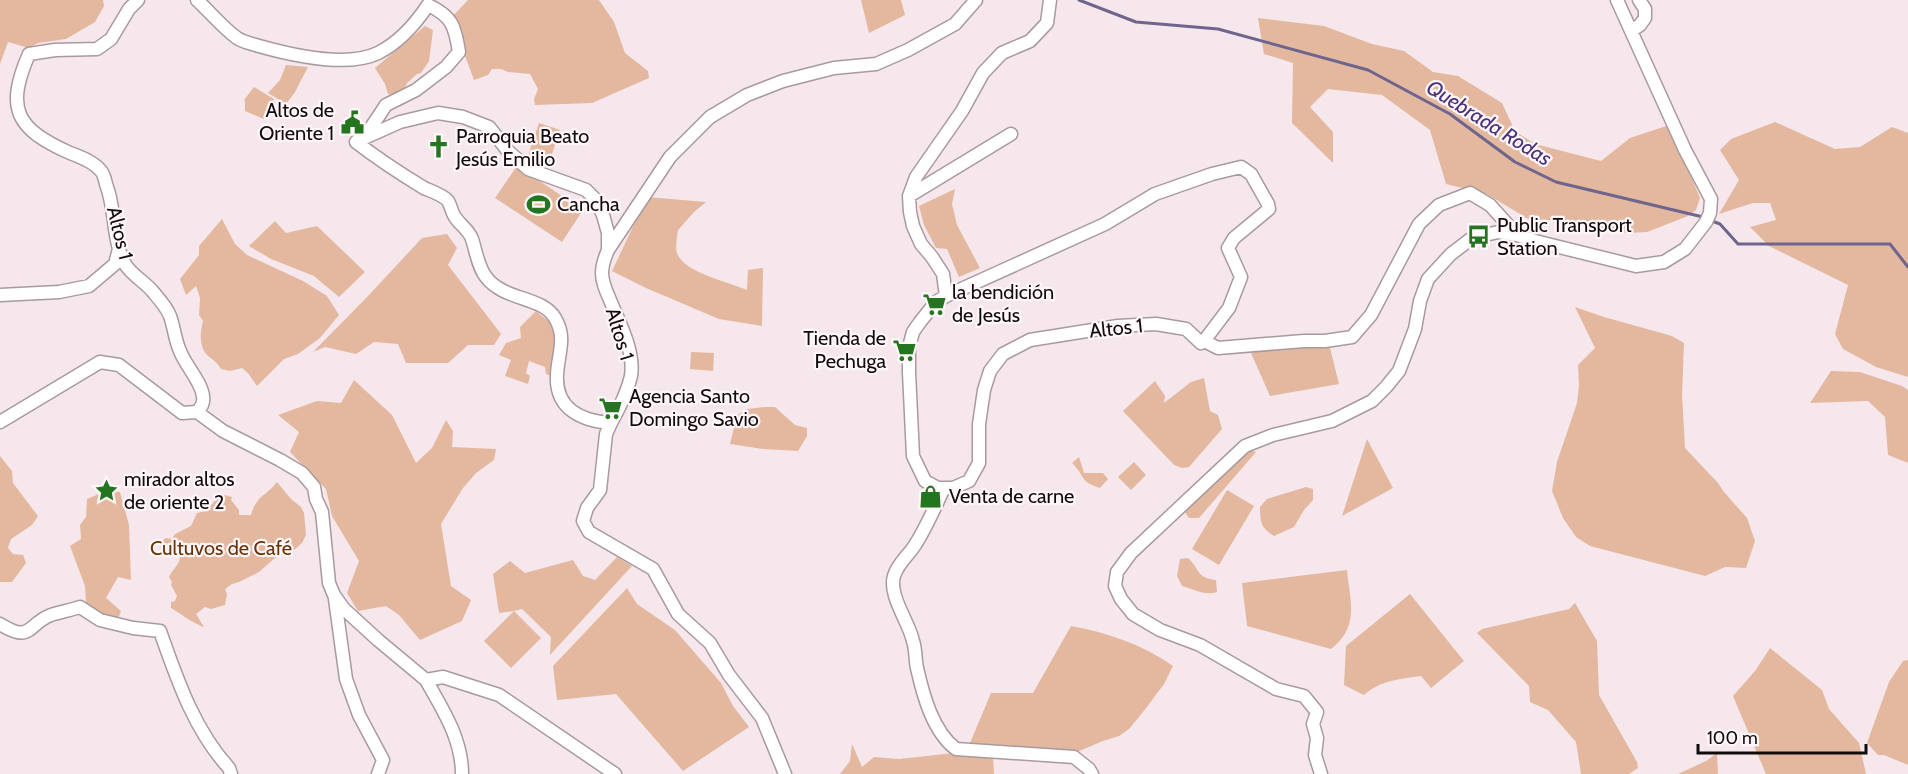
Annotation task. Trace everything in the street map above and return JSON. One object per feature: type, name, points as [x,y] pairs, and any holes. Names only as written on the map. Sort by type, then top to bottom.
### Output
[{"type":"street","name":"Altos 1","points":[[136,0],[111,39],[97,49],[42,51],[29,54],[18,77],[16,92],[18,110],[30,131],[51,144],[85,158],[102,171],[111,196],[119,249],[125,265],[152,290],[169,313],[180,352],[203,394],[203,405],[197,412]]},
{"type":"street","points":[[197,0],[239,39],[279,52],[336,60],[361,58],[378,53],[418,20],[428,2],[443,12],[457,35],[459,52],[446,67],[416,90],[386,105],[370,129],[356,142]]},
{"type":"street","name":"Altos 1","points":[[784,774],[762,718],[729,675],[710,643],[678,614],[653,569],[589,532],[583,520],[587,508],[600,490],[606,434],[623,401],[631,374],[629,354],[622,329],[604,285],[602,274],[608,250],[670,157],[710,117],[747,94],[783,81],[834,68],[876,64],[908,50],[955,24],[976,0]]},
{"type":"street","points":[[946,296],[943,274],[921,244],[913,225],[909,196],[916,177],[962,111],[983,73],[1002,53],[1030,41],[1047,23],[1050,0]]},
{"type":"street","points":[[1321,774],[1315,755],[1317,738],[1313,724],[1317,712],[1304,696],[1276,689],[1200,645],[1160,630],[1133,614],[1121,599],[1115,586],[1117,572],[1131,552],[1245,446],[1274,435],[1332,422],[1372,400],[1386,387],[1399,371],[1415,329],[1420,302],[1428,279],[1451,254],[1472,238],[1498,232],[1517,235],[1636,266],[1664,262],[1685,249],[1708,218],[1711,198],[1685,150],[1617,0]]},
{"type":"street","points":[[1631,31],[1645,18],[1645,9],[1639,0]]},
{"type":"street","points":[[356,142],[400,123],[438,113],[463,117],[489,127],[508,151],[528,169],[586,190],[596,200],[608,232],[608,250]]},
{"type":"street","points":[[909,196],[1011,134]]},
{"type":"street","points":[[356,142],[398,171],[447,200],[454,216],[471,236],[486,277],[506,294],[547,308],[555,318],[563,340],[557,375],[558,391],[570,410],[593,422],[610,423]]},
{"type":"street","points":[[1092,774],[1074,757],[956,749],[946,741],[939,730],[918,670],[913,640],[896,602],[893,578],[899,564],[915,545],[944,488],[938,488],[925,481],[913,456],[909,347],[913,332],[936,302],[946,296],[1105,224],[1155,194],[1212,174],[1241,167],[1251,174],[1269,209],[1234,238],[1228,248],[1241,276],[1229,308],[1204,341]]},
{"type":"street","name":"Altos 1","points":[[944,488],[953,488],[969,481],[979,463],[979,424],[984,390],[990,372],[1003,354],[1030,340],[1118,326],[1156,324],[1186,330],[1201,343],[1204,341],[1218,348],[1352,337],[1371,315],[1419,224],[1439,205],[1470,193],[1490,205],[1517,235]]},
{"type":"street","points":[[0,296],[59,292],[89,286],[115,264],[119,249]]},
{"type":"street","points":[[0,422],[93,364],[100,362],[119,365],[182,413],[197,412],[223,431],[302,473],[314,487],[322,512],[329,584],[334,595],[344,609],[426,680],[453,731],[462,755],[462,774]]},
{"type":"street","points":[[334,595],[346,679],[359,715],[383,760],[378,774]]},
{"type":"street","points":[[0,624],[18,633],[31,631],[49,616],[80,607],[100,620],[133,628],[160,631],[192,714],[231,774]]},
{"type":"street","points":[[426,680],[443,677],[499,695],[615,774]]},
{"type":"green space","points":[[0,0],[103,0],[104,6],[95,22],[66,39],[38,43],[29,48],[8,42],[0,64]]},
{"type":"green space","points":[[468,0],[599,0],[614,22],[625,53],[648,71],[649,78],[592,103],[535,105],[534,99],[538,89],[530,74],[492,69],[488,75],[474,80],[451,18]]},
{"type":"green space","points":[[861,0],[901,0],[905,15],[869,33]]},
{"type":"green space","points":[[1258,18],[1324,26],[1372,44],[1404,51],[1433,72],[1458,76],[1502,103],[1515,131],[1535,144],[1601,161],[1630,138],[1669,125],[1700,198],[1696,210],[1688,216],[1647,232],[1627,233],[1565,221],[1528,219],[1487,194],[1446,184],[1430,130],[1382,95],[1328,89],[1310,107],[1333,132],[1333,163],[1292,123],[1293,63],[1264,54]]},
{"type":"green space","points":[[425,26],[433,30],[429,61],[421,73],[407,83],[402,94],[395,96],[388,94],[375,68]]},
{"type":"green space","points":[[286,65],[308,67],[286,104],[268,93],[280,80]]},
{"type":"green space","points":[[254,87],[274,99],[264,119],[245,111],[244,100]]},
{"type":"green space","points":[[1775,122],[1835,149],[1860,147],[1892,127],[1908,133],[1908,377],[1876,367],[1843,349],[1835,334],[1848,285],[1769,246],[1750,227],[1776,220],[1770,203],[1753,203],[1719,214],[1739,180],[1720,150],[1731,139]]},
{"type":"green space","points":[[539,123],[560,130],[548,166],[527,159]]},
{"type":"green space","name":"Cancha","points":[[517,166],[583,210],[562,242],[495,198]]},
{"type":"green space","points":[[955,189],[952,204],[957,225],[980,268],[959,277],[947,249],[936,248],[924,225],[919,206]]},
{"type":"green space","points":[[647,197],[706,202],[678,230],[677,253],[681,260],[697,271],[747,290],[748,270],[763,268],[762,326],[719,319],[612,271]]},
{"type":"green space","points":[[222,219],[235,244],[247,255],[303,281],[327,296],[339,315],[320,338],[298,354],[284,359],[257,386],[242,368],[230,371],[221,369],[204,351],[201,339],[203,321],[199,315],[200,298],[196,286],[186,295],[180,279],[199,255],[199,246]]},
{"type":"green space","points":[[275,221],[286,233],[317,226],[365,272],[339,297],[314,276],[271,259],[249,246]]},
{"type":"green space","points":[[447,234],[457,248],[448,265],[501,334],[494,345],[468,345],[448,363],[406,363],[398,344],[374,342],[356,354],[325,347],[313,352],[422,238]]},
{"type":"green space","points":[[1575,307],[1672,336],[1684,343],[1682,395],[1685,448],[1747,518],[1755,541],[1746,568],[1725,567],[1705,576],[1590,546],[1576,537],[1563,518],[1552,491],[1557,462],[1577,403],[1578,365],[1595,348]]},
{"type":"green space","points":[[536,311],[556,328],[558,349],[551,376],[546,374],[545,367],[529,361],[526,373],[530,376],[528,384],[505,376],[511,360],[499,355],[506,343],[521,338],[520,327]]},
{"type":"green space","points":[[1329,344],[1339,384],[1270,396],[1251,353],[1295,345]]},
{"type":"green space","points":[[691,352],[714,353],[713,371],[690,369]]},
{"type":"green space","points":[[1831,371],[1860,372],[1908,390],[1908,463],[1888,455],[1885,417],[1868,401],[1810,403]]},
{"type":"green space","points":[[1204,378],[1210,411],[1218,415],[1222,429],[1189,467],[1182,468],[1174,465],[1123,411],[1155,381],[1165,396],[1164,403],[1191,382]]},
{"type":"green space","points":[[354,380],[392,415],[416,463],[432,448],[446,420],[453,431],[452,447],[496,449],[494,460],[476,473],[463,488],[441,524],[451,586],[471,600],[462,621],[420,640],[399,615],[386,606],[358,611],[347,593],[359,561],[332,516],[326,489],[290,452],[299,432],[278,415],[317,401],[341,403]]},
{"type":"green space","points":[[775,407],[795,425],[807,428],[807,436],[798,451],[730,444],[737,415],[748,409]]},
{"type":"green space","points":[[1367,439],[1393,488],[1342,516]]},
{"type":"green space","points":[[1248,449],[1256,452],[1199,518],[1189,518],[1184,511]]},
{"type":"green space","points":[[0,456],[12,471],[13,483],[38,516],[32,525],[11,539],[8,548],[13,554],[23,555],[26,563],[12,582],[0,582]]},
{"type":"green space","points":[[1079,457],[1084,473],[1103,473],[1108,479],[1100,488],[1086,481],[1072,463]]},
{"type":"green space","points":[[1134,462],[1146,475],[1131,490],[1118,477]]},
{"type":"green space","name":"Cultuvos de Café","points":[[277,482],[304,513],[306,535],[302,543],[293,551],[275,558],[259,572],[225,589],[227,594],[225,605],[211,609],[205,607],[196,614],[204,627],[171,608],[171,602],[175,601],[177,596],[169,577],[180,560],[180,556],[175,549],[161,547],[160,542],[166,538],[172,539],[175,534],[191,526],[197,513],[206,511],[221,494],[232,497],[231,500],[239,510],[239,515],[251,515],[259,499]]},
{"type":"green space","points":[[1306,487],[1313,489],[1313,500],[1294,527],[1274,536],[1266,530],[1260,517],[1260,507],[1267,499]]},
{"type":"green space","points":[[1227,490],[1254,506],[1219,565],[1192,549]]},
{"type":"green space","points":[[106,491],[120,492],[129,525],[131,580],[118,577],[106,598],[121,611],[118,619],[94,611],[86,603],[85,586],[70,546],[81,539],[80,525],[86,517],[87,499]]},
{"type":"green space","points":[[617,557],[632,566],[550,655],[551,637],[522,609],[499,613],[493,574],[510,561],[525,573],[573,560],[583,576],[595,580]]},
{"type":"green space","points":[[1188,558],[1201,575],[1216,580],[1217,592],[1204,593],[1182,586],[1177,576],[1180,559]]},
{"type":"green space","points":[[1347,570],[1351,603],[1350,622],[1340,640],[1331,649],[1247,626],[1242,583]]},
{"type":"green space","points":[[627,588],[637,604],[675,630],[721,683],[733,706],[749,727],[683,771],[616,694],[557,700],[553,666]]},
{"type":"green space","points":[[1410,594],[1464,661],[1431,688],[1421,676],[1384,683],[1364,695],[1344,685],[1346,646]]},
{"type":"green space","points":[[1575,603],[1597,641],[1599,695],[1637,762],[1638,768],[1629,774],[1581,774],[1576,742],[1548,710],[1530,702],[1529,686],[1477,633],[1482,629],[1569,609]]},
{"type":"green space","points":[[514,611],[541,638],[511,668],[484,641]]},
{"type":"green space","points":[[1071,626],[1124,640],[1149,651],[1173,666],[1164,684],[1129,729],[1119,736],[1070,755],[970,743],[991,693],[1033,693]]},
{"type":"green space","points":[[1770,648],[1822,690],[1829,709],[1859,743],[1866,774],[1766,774],[1733,696],[1755,671]]},
{"type":"green space","points":[[1908,660],[1908,765],[1884,755],[1878,755],[1867,743],[1889,682],[1903,661]]},
{"type":"green space","points":[[852,744],[862,767],[874,757],[899,759],[954,753],[993,756],[994,774],[840,774],[850,761]]},
{"type":"green space","points":[[1717,753],[1718,774],[1678,774],[1706,761]]},
{"type":"waterway","name":"Quebrada Rodas","points":[[1079,0],[1136,22],[1218,29],[1368,70],[1450,114],[1515,162],[1556,182],[1703,217]]},
{"type":"waterway","name":"Quebrada Rodas","points":[[1712,221],[1720,224],[1738,244],[1890,244],[1908,267]]},
{"type":"place","name":"Altos de Oriente 1","points":[[352,122]]},
{"type":"place","name":"Parroquia Beato Jesús Emilio","points":[[438,147]]},
{"type":"place","name":"Cancha","points":[[539,204]]},
{"type":"place","name":"Public Transport Station","points":[[1479,236]]},
{"type":"place","name":"la bendición de Jesús","points":[[934,304]]},
{"type":"place","name":"Tienda de Pechuga","points":[[904,350]]},
{"type":"place","name":"Agencia Santo Domingo Savio","points":[[611,408]]},
{"type":"place","name":"mirador altos de oriente 2","points":[[106,491]]},
{"type":"place","name":"Venta de carne","points":[[931,496]]}]
